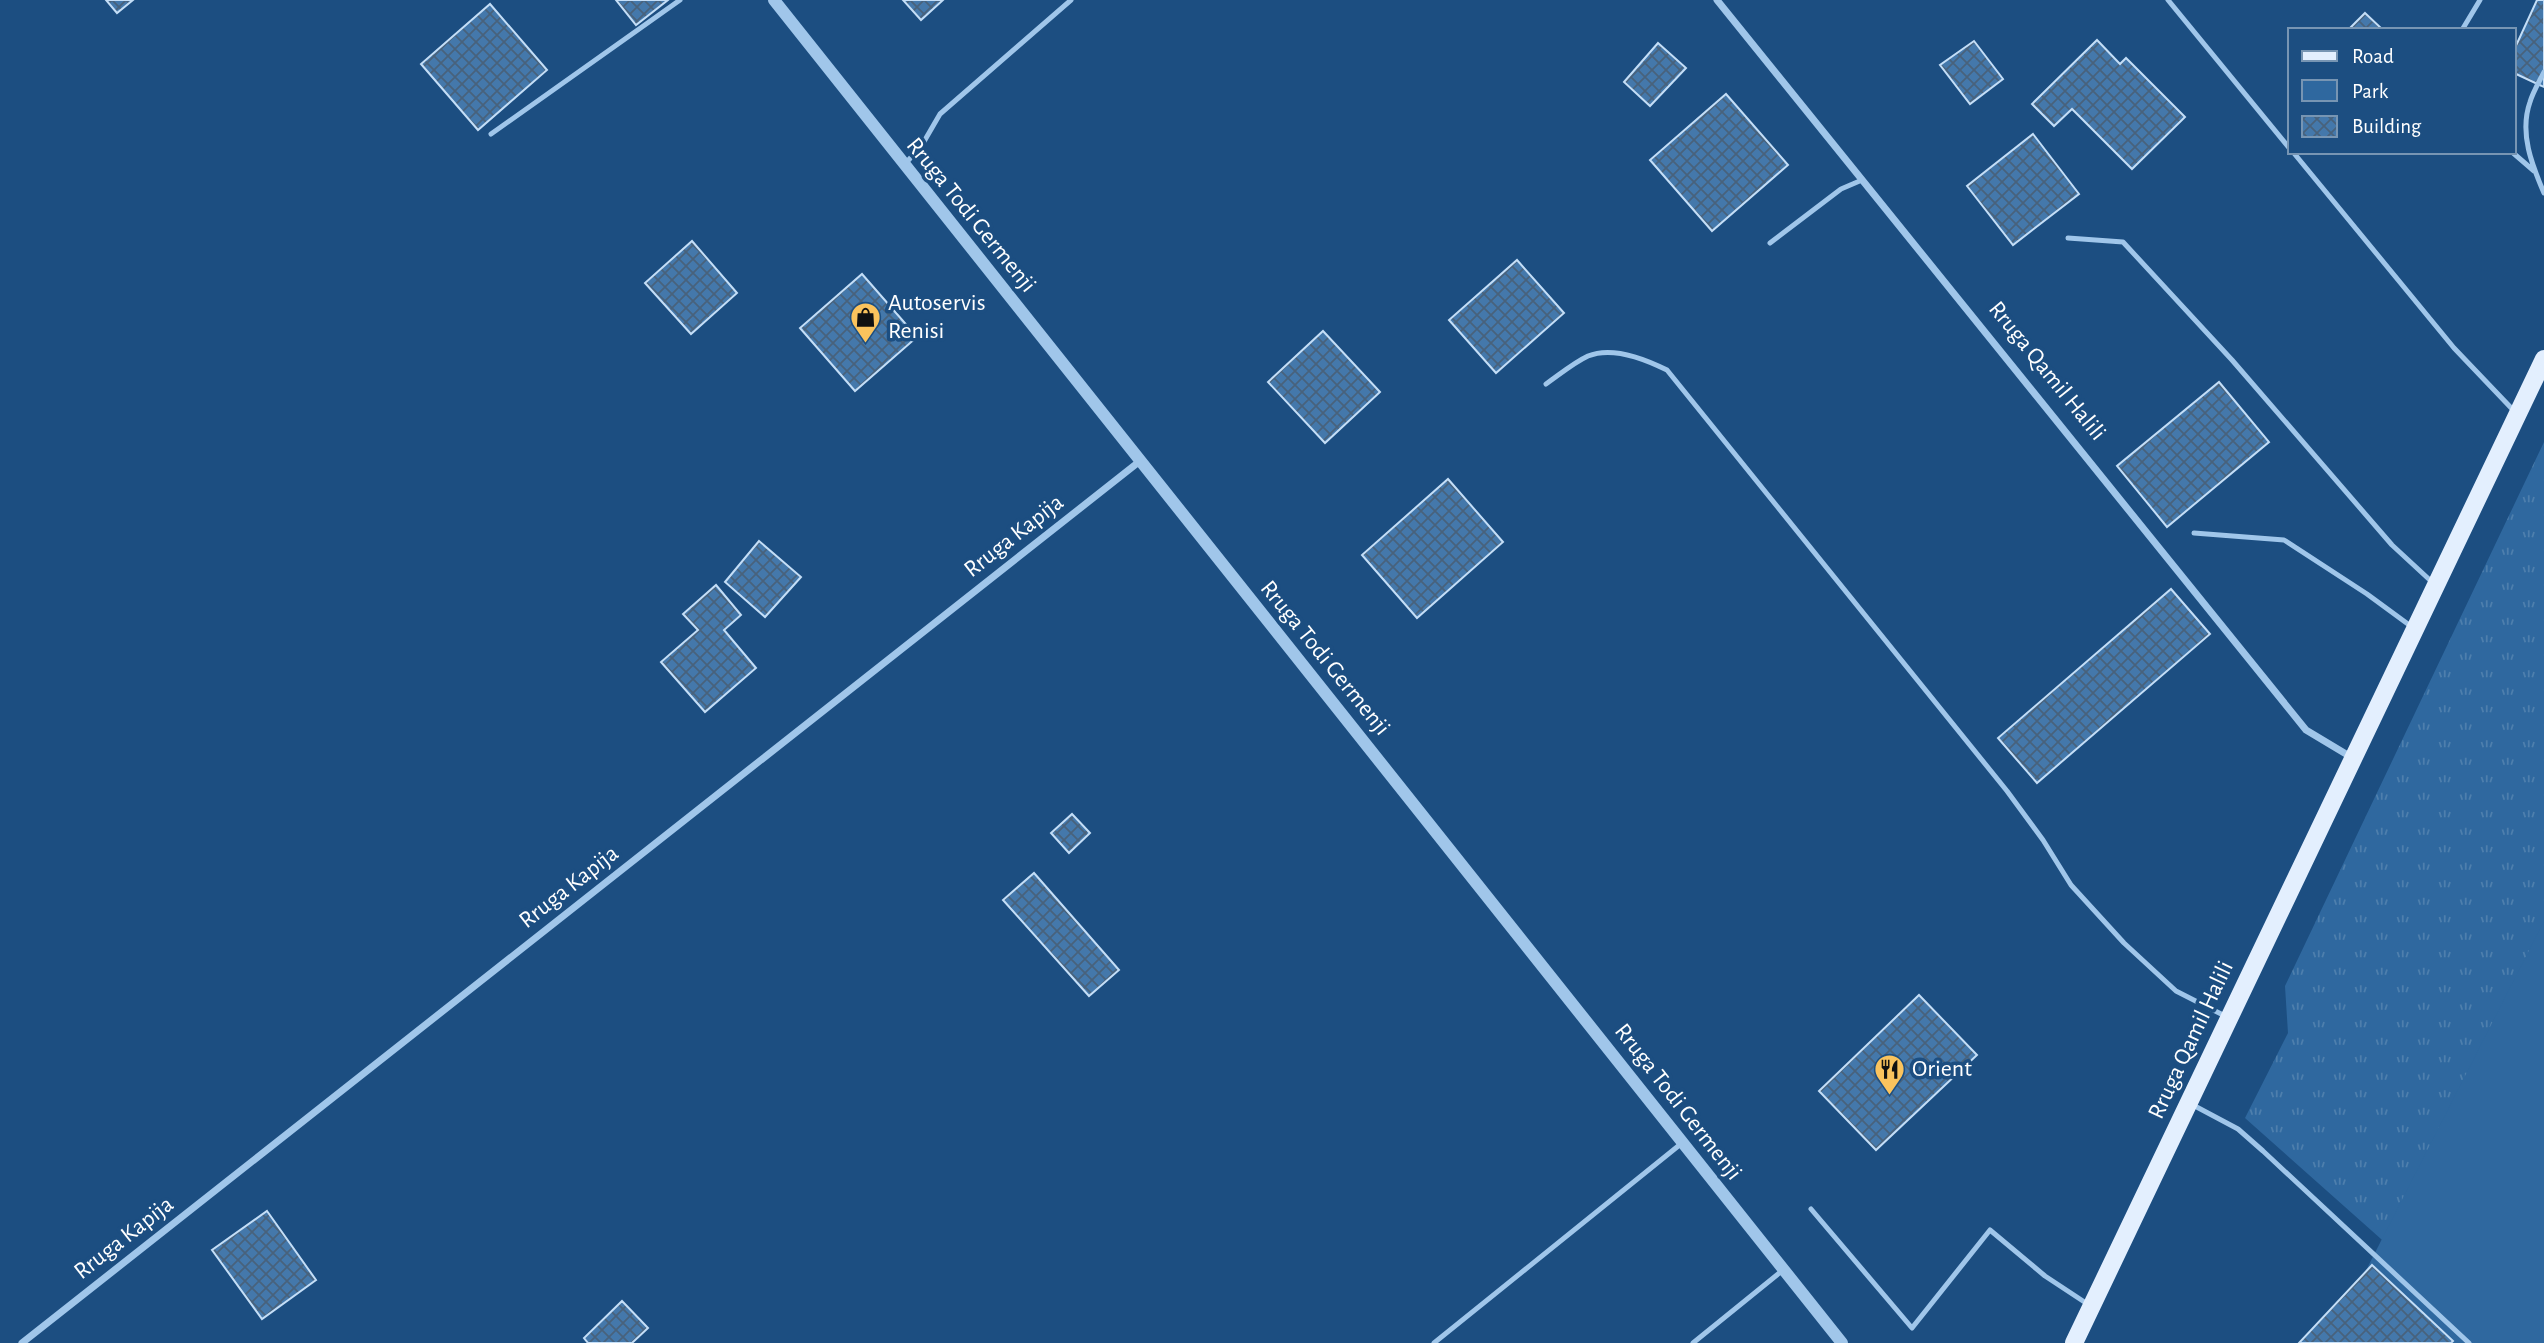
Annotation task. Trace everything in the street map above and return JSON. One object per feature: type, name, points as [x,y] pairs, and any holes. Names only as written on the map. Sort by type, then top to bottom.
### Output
[{"type":"main road","name":"Rruga Qamil Halili","points":[[2074,1343],[2544,359]]},
{"type":"street","name":"Rruga Todi Germenji","points":[[774,0],[1842,1343]]},
{"type":"street","name":"Rruga Qamil Halili","points":[[1717,0],[2306,730],[2352,757]]},
{"type":"street","name":"Rruga Kapija","points":[[22,1343],[1140,461]]},
{"type":"lane","points":[[491,134],[680,0]]},
{"type":"lane","points":[[904,164],[922,145],[940,114],[1071,0]]},
{"type":"lane","points":[[2168,0],[2288,146]]},
{"type":"lane","points":[[2463,28],[2480,0]]},
{"type":"lane","points":[[2544,72],[2529,103],[2525,134],[2534,170],[2544,193]]},
{"type":"lane","points":[[2294,154],[2454,348],[2518,415]]},
{"type":"lane","points":[[2514,154],[2534,170]]},
{"type":"lane","points":[[1770,243],[1841,189],[1862,180]]},
{"type":"lane","points":[[2068,238],[2123,242],[2232,360],[2392,545],[2435,584]]},
{"type":"lane","points":[[1546,384],[1589,355],[1620,353],[1648,360],[1667,370],[2007,791],[2043,840],[2071,885],[2124,943],[2176,992],[2228,1018]]},
{"type":"lane","points":[[2194,533],[2284,540],[2414,628]]},
{"type":"lane","points":[[2188,1103],[2238,1129],[2469,1343]]},
{"type":"lane","points":[[1434,1343],[1683,1142]]},
{"type":"lane","points":[[1811,1209],[1912,1328],[1990,1230],[2045,1276],[2092,1306]]},
{"type":"lane","points":[[1693,1343],[1784,1270]]},
{"type":"green space","points":[[2544,442],[2544,1343],[2498,1343],[2245,1118],[2288,1033],[2285,986]]},
{"type":"green space","points":[[2544,921],[2544,1343],[2329,1343]]},
{"type":"building","points":[[106,0],[133,0],[117,13]]},
{"type":"building","points":[[616,0],[668,0],[636,25]]},
{"type":"building","points":[[903,0],[943,0],[921,20]]},
{"type":"building","points":[[2537,0],[2544,0],[2544,87],[2516,74],[2516,46]]},
{"type":"building","points":[[490,4],[547,70],[478,130],[421,64]]},
{"type":"building","points":[[2365,13],[2381,28],[2350,28]]},
{"type":"building","points":[[2097,40],[2120,64],[2126,58],[2185,117],[2132,169],[2072,109],[2054,126],[2032,104]]},
{"type":"building","points":[[1974,41],[2003,79],[1970,104],[1940,65]]},
{"type":"building","points":[[1658,43],[1686,68],[1650,106],[1624,82]]},
{"type":"building","points":[[1726,94],[1788,165],[1712,231],[1650,160]]},
{"type":"building","points":[[2033,134],[2079,194],[2013,245],[1967,186]]},
{"type":"building","points":[[692,241],[737,293],[691,334],[645,283]]},
{"type":"building","points":[[1517,260],[1564,313],[1496,373],[1449,320]]},
{"type":"building","points":[[862,274],[917,337],[855,391],[800,328]]},
{"type":"building","points":[[1323,331],[1380,392],[1325,443],[1268,382]]},
{"type":"building","points":[[2219,382],[2269,442],[2167,527],[2117,466]]},
{"type":"building","points":[[1448,479],[1503,542],[1417,618],[1362,555]]},
{"type":"building","points":[[759,541],[801,577],[765,617],[725,582]]},
{"type":"building","points":[[716,585],[741,615],[724,630],[756,668],[705,712],[661,662],[698,630],[683,614]]},
{"type":"building","points":[[2171,589],[2210,634],[2037,783],[1998,738]]},
{"type":"building","points":[[1072,814],[1090,833],[1069,853],[1051,833]]},
{"type":"building","points":[[1034,873],[1119,970],[1089,996],[1003,900]]},
{"type":"building","points":[[1919,995],[1977,1055],[1876,1150],[1819,1091]]},
{"type":"building","points":[[267,1211],[316,1280],[262,1319],[212,1250]]},
{"type":"building","points":[[2372,1265],[2453,1341],[2299,1343]]},
{"type":"building","points":[[622,1301],[648,1328],[632,1343],[588,1343],[584,1338]]},
{"type":"place","name":"Autoservis Renisi","points":[[865,344]]},
{"type":"place","name":"Orient","points":[[1889,1096]]}]
